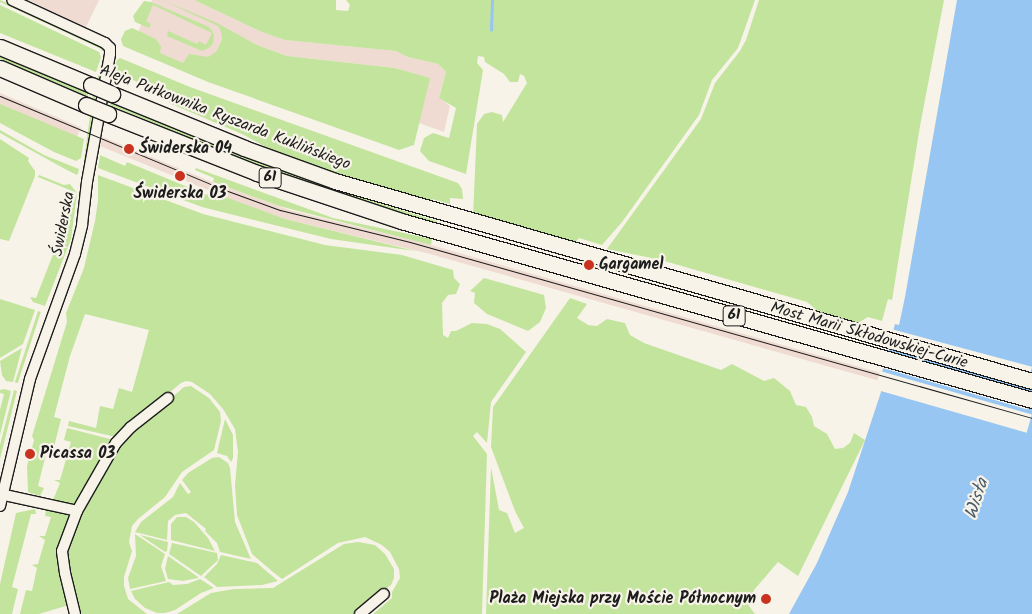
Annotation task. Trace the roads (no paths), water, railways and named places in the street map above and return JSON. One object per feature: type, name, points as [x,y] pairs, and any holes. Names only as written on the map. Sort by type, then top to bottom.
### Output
[{"type":"main road","name":"Aleja Pułkownika Ryszarda Kuklińskiego","points":[[0,47],[220,139],[326,178],[441,213]]},
{"type":"main road","name":"Most Marii Skłodowskiej-Curie","points":[[0,68],[86,106],[328,198],[436,232],[1032,400]]},
{"type":"main road","name":"Most Marii Skłodowskiej-Curie","points":[[441,213],[1032,382]]},
{"type":"street","name":"Świderska","points":[[0,506],[30,379],[75,254],[82,225],[90,165],[110,54],[110,48],[105,44],[12,0]]},
{"type":"street","points":[[75,614],[65,573],[62,551],[77,511],[116,444],[131,427],[168,398]]},
{"type":"street","points":[[2,494],[77,511]]},
{"type":"street","points":[[360,614],[384,594]]},
{"type":"water","name":"Wisła","points":[[957,0],[1032,0],[1032,614],[789,614],[817,563],[848,492],[881,392],[881,376],[895,324],[899,325],[905,297]]},
{"type":"waterway","points":[[491,30],[492,0]]},
{"type":"tram line","points":[[0,96],[225,190],[280,210],[410,242],[1032,418]]},
{"type":"place","name":"Świderska 04","points":[[129,149]]},
{"type":"place","name":"Świderska 03","points":[[180,176]]},
{"type":"place","name":"Gargamel","points":[[589,265]]},
{"type":"place","name":"Picassa 03","points":[[30,454]]},
{"type":"place","name":"Plaża Miejska przy Moście Północnym","points":[[766,599]]}]
